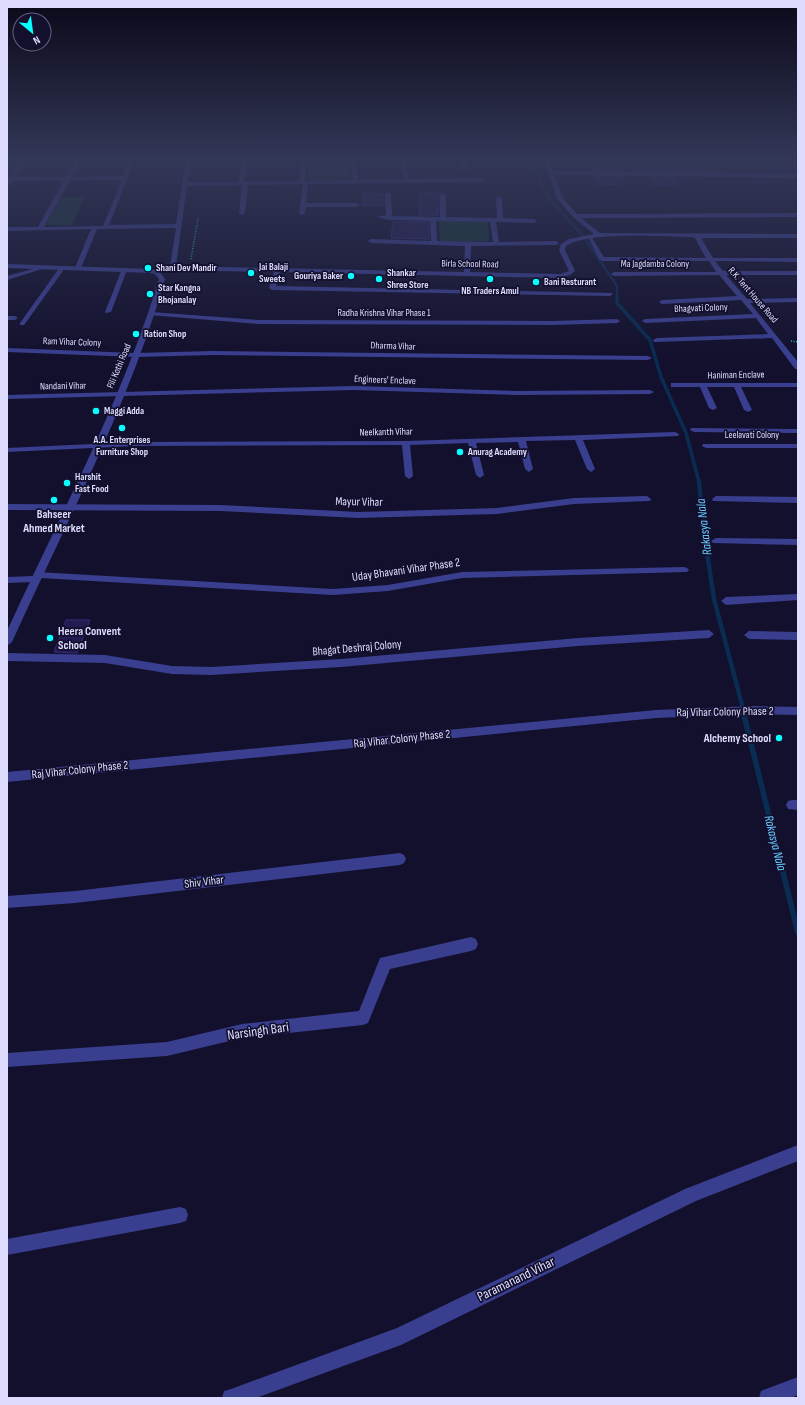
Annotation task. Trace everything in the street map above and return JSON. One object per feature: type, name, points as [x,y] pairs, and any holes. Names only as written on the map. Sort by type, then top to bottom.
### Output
[{"type":"street","points":[[433,225],[434,243]]},
{"type":"street","points":[[494,225],[496,244]]},
{"type":"street","points":[[586,225],[599,235],[798,236]]},
{"type":"street","points":[[7,229],[179,226],[173,266]]},
{"type":"street","points":[[78,268],[95,228]]},
{"type":"street","name":"Birla School Road","points":[[42,268],[78,268],[157,272],[173,266],[278,270],[560,276],[568,274],[572,271],[562,250],[563,245],[579,239],[599,235]]},
{"type":"street","name":"R.K. Tent House Road","points":[[696,236],[710,260],[720,273],[758,316],[798,367]]},
{"type":"street","points":[[588,237],[602,259],[798,260]]},
{"type":"street","points":[[371,241],[468,244],[556,243]]},
{"type":"street","points":[[467,274],[468,244]]},
{"type":"street","points":[[7,266],[42,268]]},
{"type":"street","points":[[7,278],[42,268]]},
{"type":"street","points":[[22,324],[62,268]]},
{"type":"street","points":[[108,312],[124,270]]},
{"type":"street","points":[[278,270],[272,288],[610,294]]},
{"type":"street","name":"Pili Kothi Road","points":[[7,642],[36,577],[98,447],[136,355],[162,279],[157,272]]},
{"type":"street","name":"Ma Jagdamba Colony","points":[[614,274],[798,273]]},
{"type":"street","points":[[662,302],[798,300]]},
{"type":"street","name":"Radha Krishna Vihar Phase 1","points":[[151,314],[296,322],[552,323],[617,321]]},
{"type":"street","name":"Bhagvati Colony","points":[[645,321],[758,316]]},
{"type":"street","points":[[657,340],[774,336]]},
{"type":"street","name":"Ram Vihar Colony","points":[[7,350],[136,355]]},
{"type":"street","name":"Dharma Vihar","points":[[136,355],[212,353],[508,358],[648,358]]},
{"type":"street","name":"Haniman Enclave","points":[[674,385],[798,385]]},
{"type":"street","points":[[703,386],[713,408]]},
{"type":"street","points":[[737,386],[748,410]]},
{"type":"street","name":"Engineers' Enclave","points":[[119,394],[354,388],[516,393],[650,392]]},
{"type":"street","name":"Nandani Vihar","points":[[7,397],[119,394]]},
{"type":"street","points":[[694,430],[798,431]]},
{"type":"street","name":"Neelkanth Vihar","points":[[7,450],[98,447],[135,444],[406,443],[578,436],[675,434]]},
{"type":"street","points":[[578,436],[591,469]]},
{"type":"street","points":[[521,438],[529,468]]},
{"type":"street","points":[[471,440],[480,474]]},
{"type":"street","points":[[406,443],[409,476]]},
{"type":"street","name":"Leelavati Colony","points":[[706,446],[798,446]]},
{"type":"street","points":[[716,499],[798,500]]},
{"type":"street","name":"Mayur Vihar","points":[[7,507],[220,508],[358,515],[497,510],[574,501],[647,500]]},
{"type":"street","points":[[716,541],[798,542]]},
{"type":"street","name":"Uday Bhavani Vihar Phase 2","points":[[7,580],[36,577],[334,592],[388,588],[462,575],[684,570]]},
{"type":"street","points":[[726,601],[798,597]]},
{"type":"street","name":"Bhagat Deshraj Colony","points":[[7,657],[105,659],[172,670],[211,671],[341,663],[578,642],[709,634]]},
{"type":"street","points":[[750,635],[798,636]]},
{"type":"street","name":"Raj Vihar Colony Phase 2","points":[[7,777],[656,714],[734,710],[798,711]]},
{"type":"street","name":"Shiv Vihar","points":[[7,902],[75,898],[400,859]]},
{"type":"street","name":"Narsingh Bari","points":[[7,1060],[166,1049],[242,1031],[363,1018],[385,963],[471,944]]},
{"type":"street","name":"Paramanand Vihar","points":[[231,1398],[401,1336],[691,1195],[798,1154]]},
{"type":"street","points":[[7,1247],[180,1215]]},
{"type":"street","points":[[768,1398],[798,1386]]},
{"type":"path","points":[[173,266],[191,262],[197,225]]},
{"type":"green space","points":[[46,225],[72,225],[72,225]]},
{"type":"green space","points":[[439,225],[488,225],[489,241],[440,241]]},
{"type":"building","points":[[393,225],[429,225],[429,239],[391,238]]},
{"type":"building","points":[[66,620],[90,620],[77,653],[54,652]]},
{"type":"waterway","name":"Rakasya Nala","points":[[573,225],[584,237],[617,286],[617,303],[650,340],[661,377],[686,433],[699,482]]},
{"type":"waterway","name":"Rakasya Nala","points":[[699,481],[703,527],[714,599],[745,716]]},
{"type":"waterway","name":"Rakasya Nala","points":[[744,715],[798,933]]},
{"type":"place","name":"Shani Dev Mandir","points":[[148,268]]},
{"type":"place","name":"Jai Balaji Sweets","points":[[251,273]]},
{"type":"place","name":"Gouriya Baker","points":[[351,276]]},
{"type":"place","name":"Shankar Shree Store","points":[[379,279]]},
{"type":"place","name":"NB Traders Amul","points":[[490,279]]},
{"type":"place","name":"Bani Resturant","points":[[536,282]]},
{"type":"place","name":"Star Kangna Bhojanalay","points":[[150,294]]},
{"type":"place","name":"Ration Shop","points":[[136,334]]},
{"type":"place","name":"Maggi Adda","points":[[96,411]]},
{"type":"place","name":"A.A. Enterprises Furniture Shop","points":[[122,428]]},
{"type":"place","name":"Anurag Academy","points":[[460,452]]},
{"type":"place","name":"Harshit Fast Food","points":[[67,483]]},
{"type":"place","name":"Bahseer Ahmed Market","points":[[54,500]]},
{"type":"place","name":"Heera Convent School","points":[[50,638]]},
{"type":"place","name":"Alchemy School","points":[[779,738]]}]
